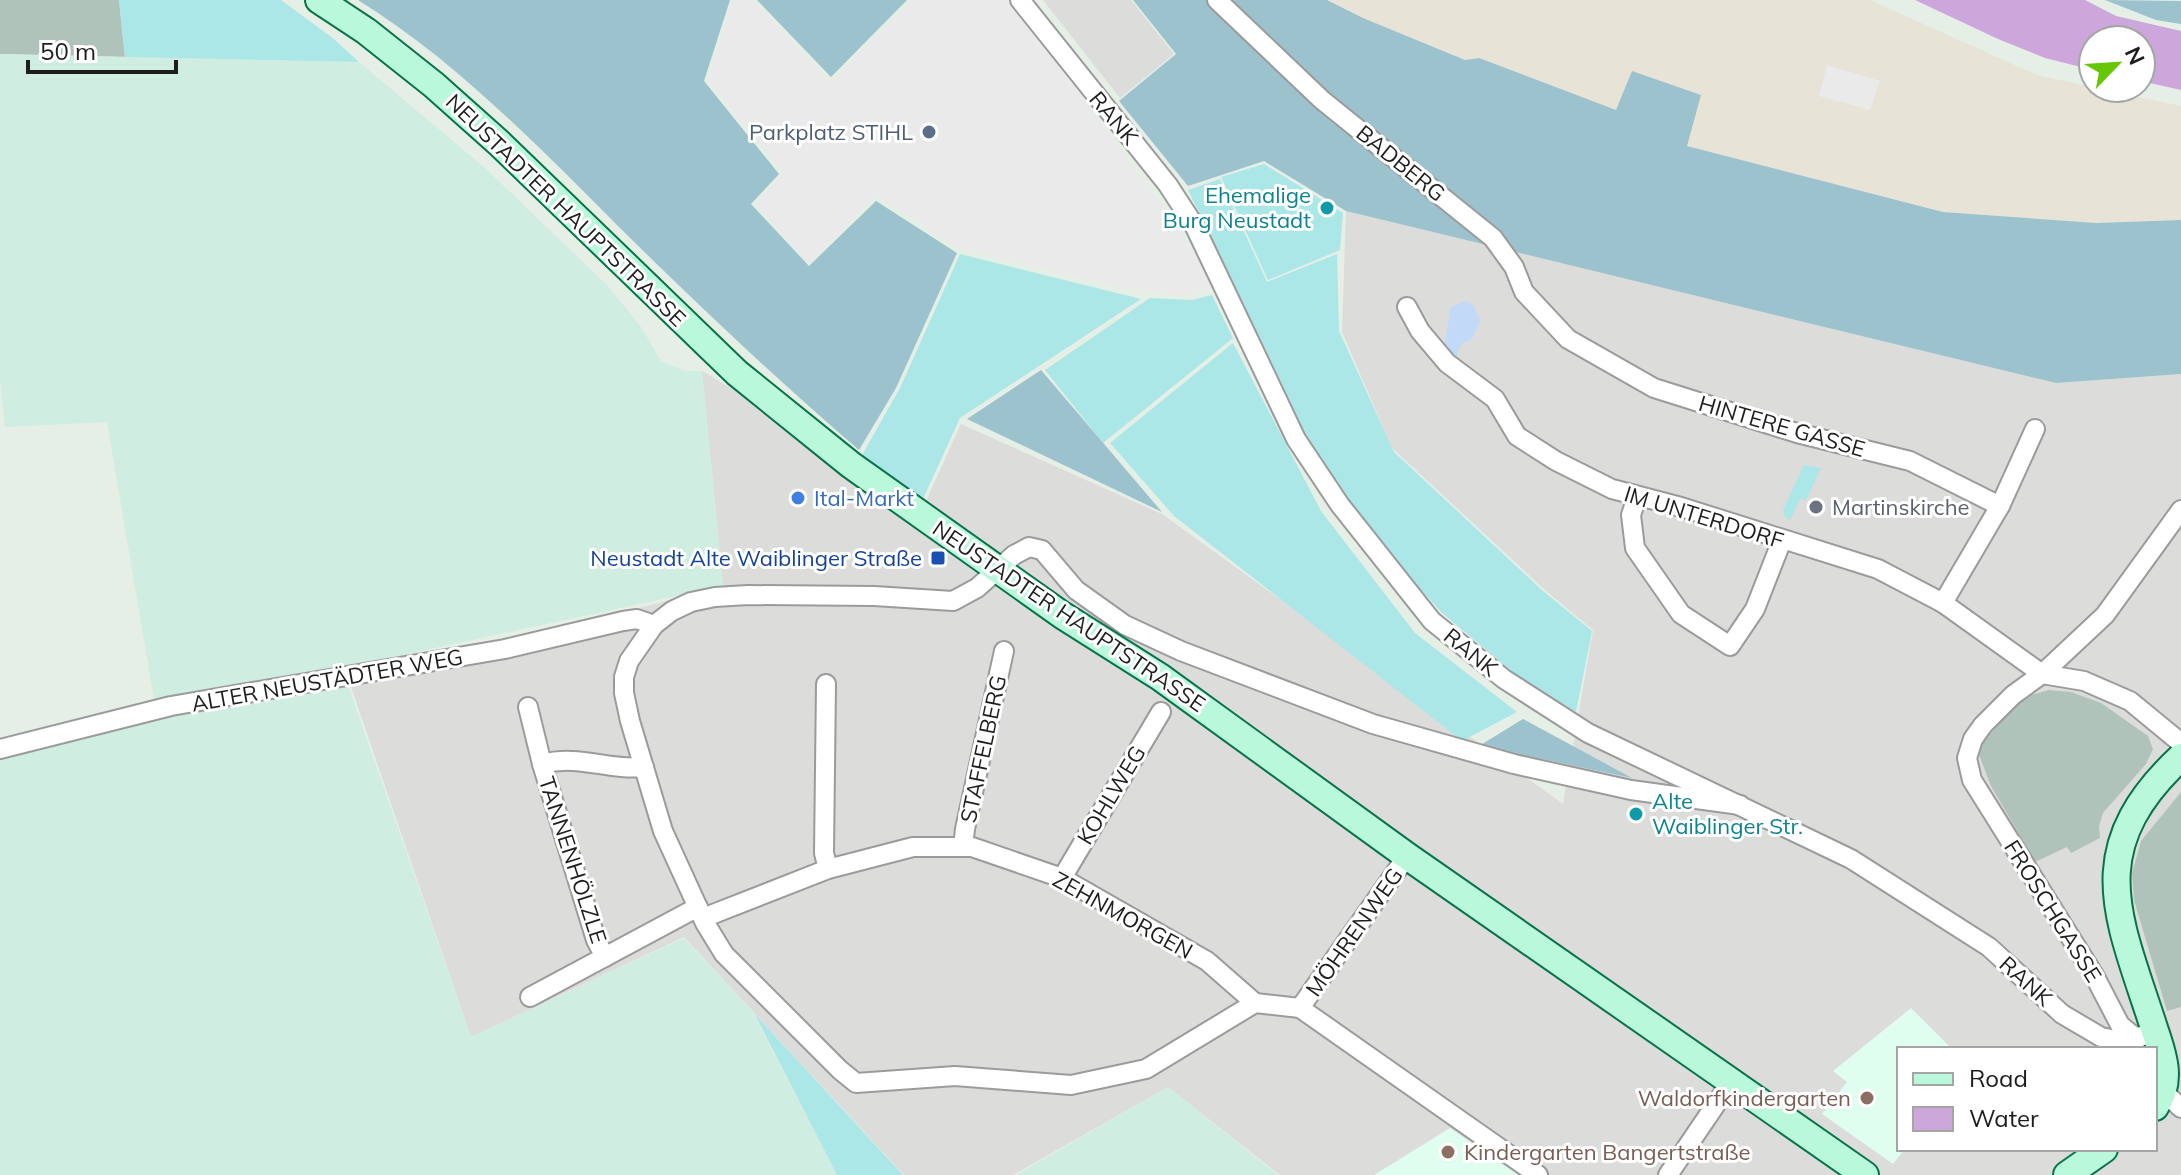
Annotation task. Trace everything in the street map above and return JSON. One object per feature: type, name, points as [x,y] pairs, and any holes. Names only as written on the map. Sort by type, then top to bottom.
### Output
[{"type":"street","name":"NEUSTADTER HAUPTSTRASSE","points":[[319,0],[400,58],[499,143],[737,373],[851,465],[1062,615],[1160,677],[1407,856],[1865,1175]]},
{"type":"street","name":"RANK","points":[[1020,0],[1168,185],[1194,225],[1296,439],[1340,505],[1432,621],[1504,679],[1588,733],[1851,859],[1989,947],[2062,1014],[2088,1030],[2116,1040],[2147,1037]]},
{"type":"street","name":"BADBERG","points":[[1217,0],[1322,100],[1493,238],[1514,267],[1524,292],[1568,339]]},
{"type":"street","name":"IM UNTERDORF","points":[[1407,307],[1420,331],[1447,363],[1495,399],[1517,436],[1555,460],[1612,489],[1681,507],[1878,569],[1943,603],[2042,674]]},
{"type":"street","name":"HINTERE GASSE","points":[[1568,339],[1654,388],[1797,433],[1910,461],[2000,506]]},
{"type":"street","points":[[1943,603],[2000,506],[2035,429]]},
{"type":"street","points":[[1637,497],[1631,515],[1635,548],[1681,614],[1730,646],[1755,609],[1782,540]]},
{"type":"street","points":[[2042,674],[2105,615],[2181,510]]},
{"type":"street","points":[[1538,1175],[1300,1008],[1255,1003],[1146,1069],[1071,1085],[955,1076],[856,1083],[724,954],[700,912],[663,831],[630,721],[624,693],[624,677],[629,661],[654,625],[691,602],[715,597],[874,596],[953,601],[977,588],[1014,555],[1029,547],[1042,550],[1076,590],[1125,625],[1181,651],[1373,724],[1514,764],[1631,790],[1740,805]]},
{"type":"street","name":"ALTER NEUSTÄDTER WEG","points":[[0,749],[171,706],[505,649],[623,621],[637,619],[654,625]]},
{"type":"street","name":"STAFFELBERG","points":[[963,847],[1004,651]]},
{"type":"street","points":[[2042,674],[2084,681],[2130,701],[2181,743]]},
{"type":"street","name":"FROSCHGASSE","points":[[2042,674],[2013,695],[1973,739],[1967,758],[1972,780],[2094,975],[2120,1025],[2147,1037]]},
{"type":"street","points":[[826,684],[824,853],[828,869]]},
{"type":"street","name":"TANNENHÖLZLE","points":[[528,707],[542,764],[589,916],[605,957]]},
{"type":"street","name":"KOHLWEG","points":[[1062,878],[1161,712]]},
{"type":"street","points":[[2152,1047],[2147,1037],[2115,893],[2116,866],[2119,846],[2139,803],[2181,757]]},
{"type":"street","name":"TANNENHÖLZLE","points":[[542,764],[562,759],[629,768],[644,767]]},
{"type":"street","name":"ZEHNMORGEN","points":[[700,912],[828,869],[913,847],[972,847],[1062,878],[1207,961],[1255,1003]]},
{"type":"street","name":"MÖHRENWEG","points":[[1300,1008],[1407,856]]},
{"type":"street","name":"TANNENHÖLZLE","points":[[530,997],[700,912]]},
{"type":"street","points":[[2157,1057],[2166,1075],[2167,1102]]},
{"type":"street","points":[[1668,1175],[1731,1082]]},
{"type":"street","points":[[2067,1175],[2101,1151]]},
{"type":"shaded area","points":[[0,0],[119,0],[125,57],[0,54]]},
{"type":"shaded area","points":[[119,0],[281,0],[334,39],[359,62],[125,57]]},
{"type":"shaded area","points":[[358,0],[730,0],[704,81],[779,174],[751,204],[809,266],[876,201],[957,253],[896,388],[859,450],[707,313],[495,106],[428,50]]},
{"type":"shaded area","name":"Parkplatz STIHL","points":[[733,0],[753,0],[830,82],[913,0],[1005,0],[1077,90],[1182,234],[1215,287],[1183,296],[1122,287],[957,248],[876,195],[809,264],[755,204],[784,174],[708,80]]},
{"type":"shaded area","points":[[757,0],[907,0],[831,77]]},
{"type":"shaded area","points":[[1043,0],[1131,0],[1174,54],[1120,98]]},
{"type":"shaded area","points":[[1133,0],[1327,0],[1465,60],[1479,58],[1616,110],[1632,71],[1701,95],[1687,146],[1943,212],[2096,223],[2181,220],[2181,374],[2056,383],[1346,211],[1264,161],[1188,186],[1119,101],[1176,54]]},
{"type":"shaded area","points":[[1327,0],[1870,0],[2037,75],[2077,84],[2077,104],[2157,104],[2157,101],[2181,106],[2181,220],[2096,223],[1943,212],[1686,146],[1701,95],[1617,111],[1479,58],[1465,60]]},
{"type":"shaded area","points":[[2105,0],[2181,1],[2181,24],[2156,20]]},
{"type":"shaded area","points":[[0,54],[359,62],[485,168],[607,285],[641,327],[661,361],[684,371],[702,371],[723,586],[342,668],[471,1037],[684,938],[752,1011],[837,1175],[0,1175],[0,756],[170,698],[154,699],[107,422],[5,427],[0,378]]},
{"type":"shaded area","points":[[1827,65],[1880,81],[1870,110],[1819,96]]},
{"type":"shaded area","points":[[1264,164],[1343,213],[1340,250],[1268,280],[1221,177]]},
{"type":"shaded area","points":[[1220,179],[1267,282],[1337,254],[1339,331],[1394,452],[1543,591],[1592,631],[1576,712],[1526,683],[1441,612],[1354,515],[1321,467],[1263,357],[1243,305],[1188,190]]},
{"type":"shaded area","points":[[1346,211],[2056,383],[2181,374],[2181,1175],[1280,1175],[1168,1087],[1013,1175],[904,1175],[684,937],[471,1037],[350,684],[723,586],[702,371],[925,503],[961,424],[1162,514],[1563,804],[1593,630],[1545,590],[1392,448],[1342,332]]},
{"type":"shaded area","points":[[960,254],[1141,299],[960,418],[923,499],[862,455],[900,388]]},
{"type":"shaded area","points":[[1212,295],[1233,338],[1103,443],[1045,370],[1150,298],[1192,300]]},
{"type":"shaded area","points":[[1465,301],[1473,305],[1480,321],[1472,339],[1461,344],[1455,360],[1443,350],[1451,307]]},
{"type":"shaded area","points":[[1233,343],[1321,511],[1415,633],[1517,712],[1462,741],[1174,516],[1110,443]]},
{"type":"shaded area","points":[[1041,370],[1162,512],[967,419]]},
{"type":"shaded area","points":[[1804,465],[1821,468],[1806,500],[1800,499],[1790,520],[1783,510]]},
{"type":"shaded area","points":[[2049,690],[2071,692],[2101,703],[2148,736],[2153,749],[2146,764],[2103,813],[2099,826],[2100,838],[2071,853],[2067,847],[2035,862],[1991,786],[1977,750],[2020,698]]},
{"type":"shaded area","points":[[1523,719],[1632,778],[1479,746]]},
{"type":"shaded area","points":[[2181,792],[2181,1007],[2167,1011],[2134,900],[2132,873],[2141,841]]},
{"type":"shaded area","name":"Waldorfkindergarten","points":[[1911,1008],[1950,1047],[1897,1047],[1897,1151],[1903,1151],[1893,1164],[1822,1114],[1847,1082],[1833,1071]]},
{"type":"shaded area","points":[[754,1013],[903,1175],[837,1175]]},
{"type":"shaded area","points":[[1168,1087],[1278,1175],[1016,1175]]},
{"type":"shaded area","name":"Kindergarten Bangertstraße","points":[[1450,1128],[1518,1175],[1374,1175]]},
{"type":"water","points":[[1915,0],[2085,0],[2116,16],[2151,24],[2077,24],[2077,66],[2045,58]]},
{"type":"water","points":[[2157,25],[2181,31],[2181,90],[2157,85]]},
{"type":"place","name":"Parkplatz STIHL","points":[[929,132]]},
{"type":"place","name":"Ehemalige Burg Neustadt","points":[[1327,208]]},
{"type":"place","name":"Ital-Markt","points":[[798,498]]},
{"type":"place","name":"Martinskirche","points":[[1816,507]]},
{"type":"place","name":"Neustadt Alte Waiblinger Straße","points":[[938,558]]},
{"type":"place","name":"Alte Waiblinger Str.","points":[[1636,814]]},
{"type":"place","name":"Waldorfkindergarten","points":[[1867,1098]]},
{"type":"place","name":"Kindergarten Bangertstraße","points":[[1448,1152]]}]
